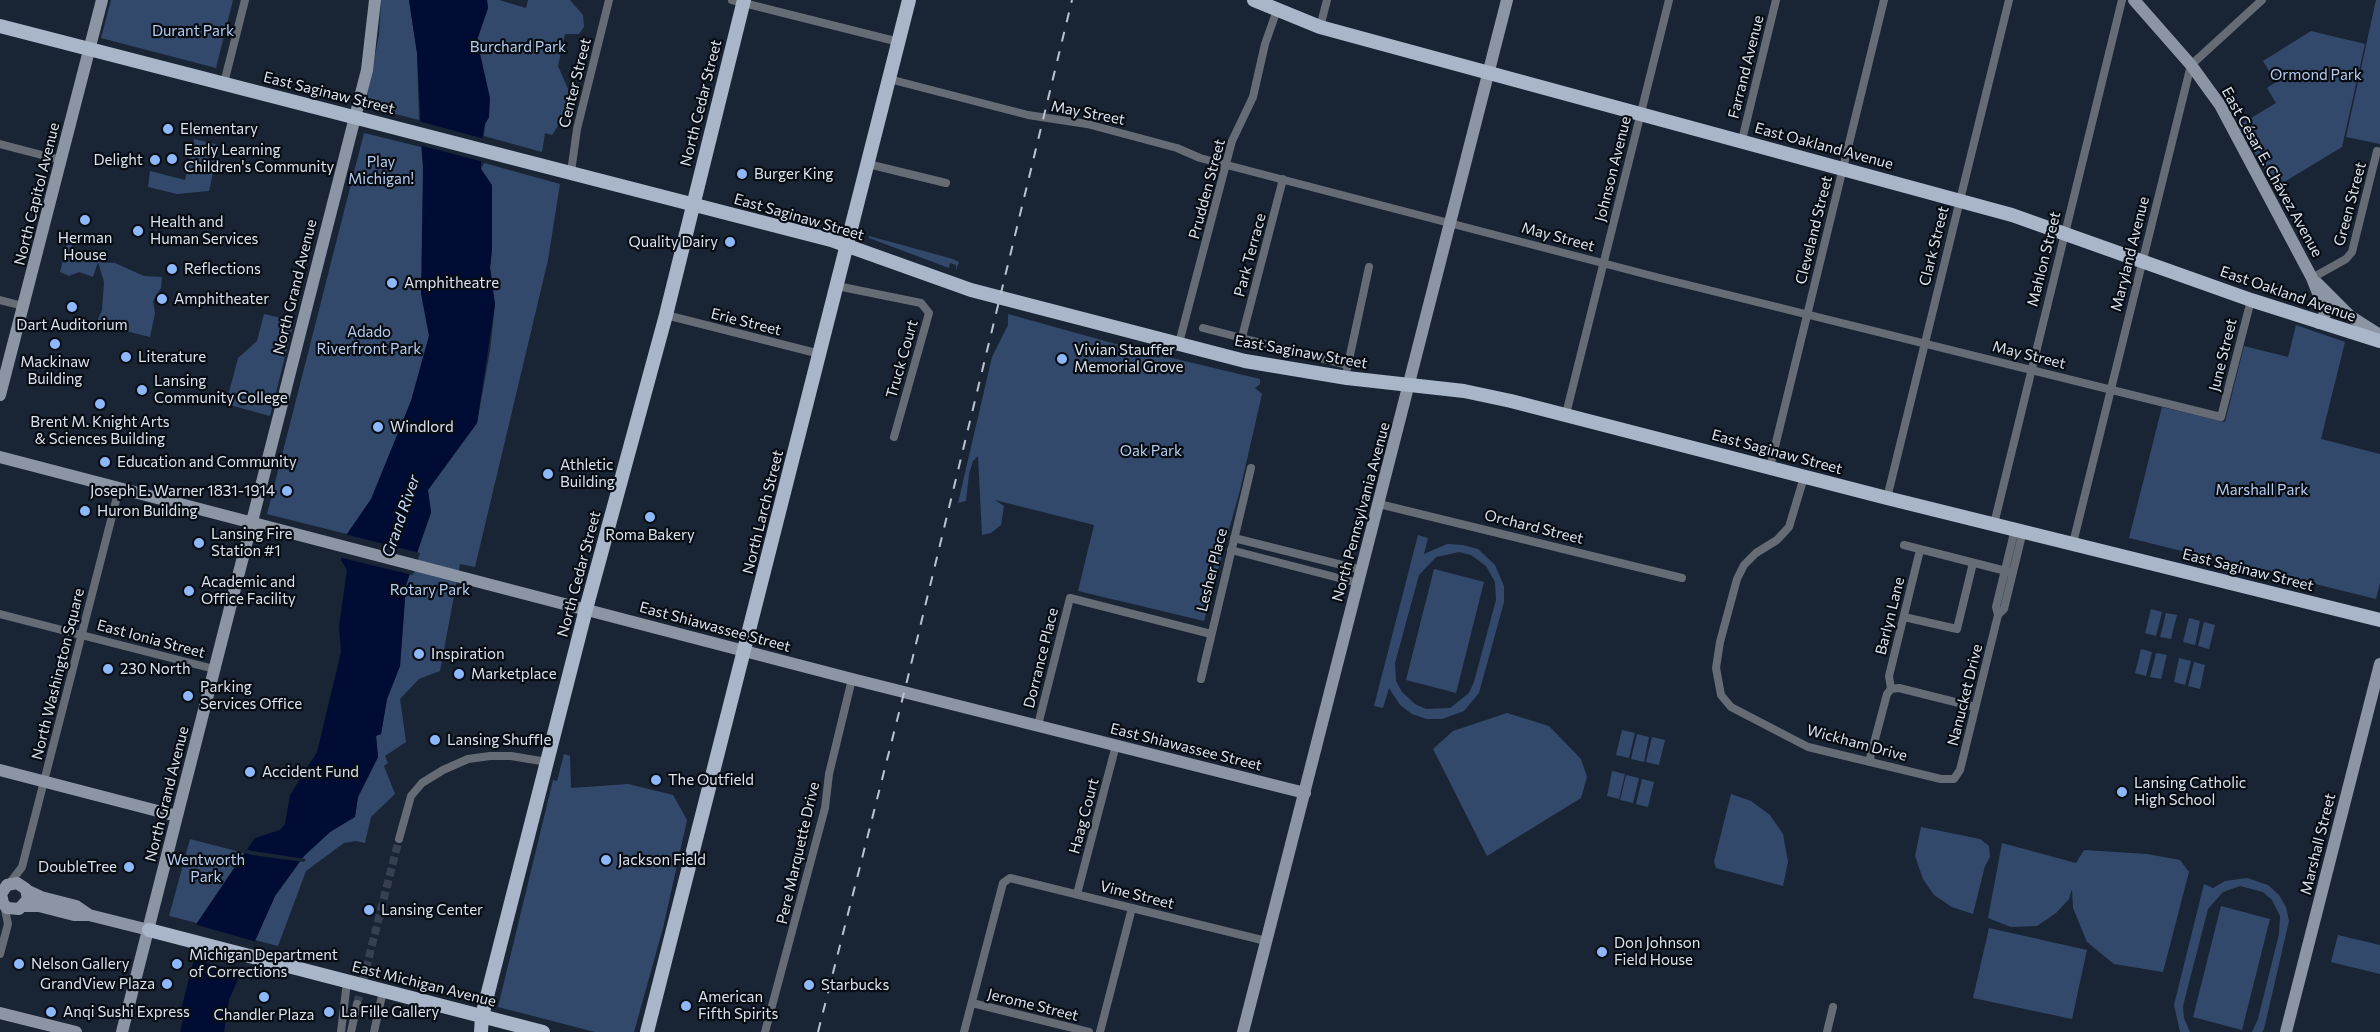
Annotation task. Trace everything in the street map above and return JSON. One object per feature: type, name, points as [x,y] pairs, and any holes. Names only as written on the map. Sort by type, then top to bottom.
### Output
[{"type":"main road","name":"North Larch Street","points":[[647,1032],[909,0]]},
{"type":"main road","name":"East Oakland Avenue","points":[[1254,0],[1320,27],[1959,199],[2065,232],[2251,300],[2380,341]]},
{"type":"main road","name":"North Cedar Street","points":[[481,1032],[482,1016],[586,609],[666,315],[739,1]]},
{"type":"main road","name":"East Saginaw Street","points":[[0,26],[354,115],[692,204],[847,246],[971,290],[1245,361],[1347,372],[1410,386],[1464,391],[1566,414],[1804,477],[2380,620]]},
{"type":"main road","name":"East Michigan Avenue","points":[[149,930],[543,1032]]},
{"type":"street","name":"North Capitol Avenue","points":[[0,395],[102,0]]},
{"type":"street","points":[[224,83],[245,0]]},
{"type":"street","name":"North Grand Avenue","points":[[123,1032],[369,55],[375,0]]},
{"type":"street","name":"Center Street","points":[[571,172],[577,129],[609,0]]},
{"type":"street","points":[[1320,27],[1327,0]]},
{"type":"street","name":"North Pennsylvania Avenue","points":[[1243,1032],[1507,0]]},
{"type":"street","name":"Johnson Avenue","points":[[1566,414],[1669,0]]},
{"type":"street","name":"Farrand Avenue","points":[[1742,140],[1776,0]]},
{"type":"street","name":"Cleveland Street","points":[[1770,467],[1884,0]]},
{"type":"street","name":"Clark Street","points":[[1887,498],[2009,0]]},
{"type":"street","name":"Mahlon Street","points":[[1994,524],[2122,0]]},
{"type":"street","name":"East César E. Chávez Avenue","points":[[2134,0],[2191,65],[2220,105],[2312,278],[2325,314],[2319,323]]},
{"type":"street","points":[[2191,65],[2262,0]]},
{"type":"street","points":[[739,1],[899,42]]},
{"type":"street","name":"Prudden Street","points":[[1179,343],[1232,141],[1253,97],[1277,10]]},
{"type":"street","name":"Maryland Avenue","points":[[2073,543],[2191,65]]},
{"type":"street","name":"May Street","points":[[889,80],[1028,115],[1087,124],[1226,164],[1603,263],[2222,417]]},
{"type":"street","points":[[0,144],[61,160]]},
{"type":"street","name":"Green Street","points":[[2312,278],[2346,259],[2352,252],[2377,151]]},
{"type":"street","points":[[868,164],[946,183]]},
{"type":"street","name":"Park Terrace","points":[[1242,337],[1283,179]]},
{"type":"street","points":[[1203,328],[1242,337],[1347,372],[1369,267]]},
{"type":"street","name":"East César E. Chávez Avenue","points":[[2312,278],[2350,316],[2380,335]]},
{"type":"street","name":"Truck Court","points":[[837,286],[921,303],[929,313],[894,438]]},
{"type":"street","points":[[0,300],[23,306]]},
{"type":"street","name":"June Street","points":[[2222,417],[2251,300]]},
{"type":"street","name":"Erie Street","points":[[666,315],[820,354]]},
{"type":"street","name":"East Shiawassee Street","points":[[0,458],[852,679],[1305,793]]},
{"type":"street","name":"Lesher Place","points":[[1201,679],[1251,468]]},
{"type":"street","name":"Wickham Drive","points":[[1804,477],[1790,527],[1777,540],[1756,553],[1744,565],[1737,579],[1719,642],[1716,668],[1721,695],[1731,707],[1808,747],[1945,780],[1954,779]]},
{"type":"street","name":"North Washington Square","points":[[22,867],[119,489]]},
{"type":"street","name":"Orchard Street","points":[[1379,504],[1682,578]]},
{"type":"street","name":"Nanucket Drive","points":[[1954,779],[1960,770],[1998,615],[1996,608],[2009,572],[2019,530]]},
{"type":"street","points":[[1234,538],[1362,570]]},
{"type":"street","points":[[1904,545],[2009,572]]},
{"type":"street","points":[[1231,550],[1358,583]]},
{"type":"street","name":"Barlyn Lane","points":[[1869,762],[1887,693],[1891,689],[1889,676],[1920,550]]},
{"type":"street","points":[[1904,617],[1957,629],[1974,563]]},
{"type":"street","name":"Dorrance Place","points":[[1038,725],[1071,598],[1211,634]]},
{"type":"street","name":"East Ionia Street","points":[[0,614],[214,669]]},
{"type":"street","name":"Marshall Street","points":[[2286,1032],[2380,664]]},
{"type":"street","name":"Pere Marquette Drive","points":[[765,1032],[825,808],[829,774],[852,679]]},
{"type":"street","points":[[1891,689],[1899,688],[1976,707]]},
{"type":"street","name":"Haag Court","points":[[1077,894],[1116,745]]},
{"type":"street","points":[[399,839],[411,796],[422,783],[444,770],[468,759],[490,756],[511,756],[547,762]]},
{"type":"street","points":[[0,770],[177,816]]},
{"type":"street","points":[[8,924],[1,894],[5,885],[22,867]]},
{"type":"street","points":[[0,954],[8,924],[28,899],[22,867]]},
{"type":"street","name":"Vine Street","points":[[972,1004],[1003,883],[1010,878],[1266,941]]},
{"type":"street","points":[[5,885],[17,882],[27,890]]},
{"type":"street","name":"East Michigan Avenue","points":[[27,890],[41,897],[76,906],[89,915]]},
{"type":"street","points":[[3,903],[11,909],[22,907]]},
{"type":"street","name":"East Michigan Avenue","points":[[22,907],[39,906],[74,915],[89,915],[149,930]]},
{"type":"street","points":[[1100,1032],[1132,908]]},
{"type":"street","points":[[341,1032],[347,982]]},
{"type":"street","points":[[374,1032],[383,991]]},
{"type":"street","points":[[351,1032],[357,1004]]},
{"type":"street","points":[[963,1032],[972,1004]]},
{"type":"street","name":"Jerome Street","points":[[972,1004],[1089,1032]]},
{"type":"street","points":[[1827,1032],[1833,1007]]},
{"type":"street","points":[[0,1013],[76,1032]]},
{"type":"green space","name":"Durant Park","points":[[111,0],[233,0],[216,68],[101,38]]},
{"type":"green space","points":[[381,0],[409,0],[417,53],[419,120],[365,106],[379,35]]},
{"type":"green space","name":"Burchard Park","points":[[487,0],[499,0],[526,8],[528,0],[570,0],[583,15],[584,27],[579,34],[565,34],[558,66],[569,91],[560,123],[552,135],[545,133],[542,152],[484,136],[485,124],[489,117],[477,40],[488,8]]},
{"type":"green space","points":[[2376,0],[2380,0],[2380,144],[2346,137]]},
{"type":"green space","name":"Ormond Park","points":[[2311,31],[2365,44],[2342,147],[2276,187],[2238,126],[2276,103],[2267,88],[2276,82],[2263,61]]},
{"type":"green space","points":[[364,133],[421,147],[423,167],[492,278],[490,268],[492,186],[481,169],[484,163],[560,184],[548,260],[475,567],[460,564],[440,671],[419,679],[400,699],[406,742],[385,756],[388,763],[384,766],[395,794],[371,817],[365,843],[356,841],[344,843],[306,871],[278,946],[255,940],[275,896],[304,856],[330,832],[355,816],[358,797],[378,757],[376,735],[381,734],[387,699],[400,666],[406,585],[431,513],[428,490],[477,423],[490,351],[495,304],[493,292],[429,336],[411,401],[371,500],[347,534],[267,514]]},
{"type":"green space","points":[[194,139],[219,145],[209,191],[177,194],[148,187],[150,171],[185,180]]},
{"type":"green space","points":[[869,236],[959,262],[956,270],[956,265],[950,263],[949,268],[869,238]]},
{"type":"green space","points":[[68,239],[73,240],[72,249],[89,253],[95,262],[98,262],[93,277],[79,272],[69,276],[60,272]]},
{"type":"green space","points":[[98,262],[115,263],[144,276],[162,277],[161,288],[153,301],[155,313],[150,337],[96,324],[102,310],[104,282]]},
{"type":"green space","points":[[264,314],[294,321],[270,416],[226,404],[238,358],[257,341]]},
{"type":"green space","name":"Oak Park","points":[[1008,314],[1130,348],[1260,379],[1260,384],[1255,388],[1262,394],[1240,490],[1204,621],[1078,591],[1094,525],[995,500],[1004,506],[1001,525],[991,533],[982,535],[978,456],[973,461],[969,474],[966,501],[958,503],[992,357],[1008,325]]},
{"type":"green space","name":"Marshall Park","points":[[2296,325],[2345,342],[2321,439],[2380,454],[2380,583],[2376,599],[2129,538],[2162,407],[2225,422],[2244,346],[2288,357]]},
{"type":"green space","points":[[1418,535],[1428,538],[1424,554],[1447,544],[1478,549],[1495,565],[1504,586],[1504,602],[1479,693],[1464,711],[1442,719],[1427,719],[1412,714],[1400,705],[1389,688],[1383,708],[1374,706]],"holes":[[[1459,552],[1471,555],[1486,566],[1495,582],[1496,600],[1474,682],[1469,693],[1450,708],[1426,709],[1415,704],[1402,692],[1396,681],[1395,663],[1419,575],[1436,557]]]},
{"type":"green space","points":[[1434,569],[1484,582],[1456,693],[1406,680]]},
{"type":"green space","points":[[2151,609],[2162,612],[2156,636],[2145,633]]},
{"type":"green space","points":[[2166,613],[2177,615],[2171,639],[2160,637]]},
{"type":"green space","points":[[2189,618],[2200,621],[2195,645],[2183,642]]},
{"type":"green space","points":[[2204,622],[2215,625],[2209,649],[2198,646]]},
{"type":"green space","points":[[2141,649],[2152,652],[2146,676],[2135,673]]},
{"type":"green space","points":[[2156,653],[2167,655],[2161,679],[2150,677]]},
{"type":"green space","points":[[2179,658],[2191,661],[2185,685],[2174,682]]},
{"type":"green space","points":[[2194,662],[2205,665],[2200,689],[2188,686]]},
{"type":"green space","points":[[1507,713],[1549,726],[1581,759],[1587,777],[1581,798],[1487,856],[1433,749],[1453,731]]},
{"type":"green space","points":[[1622,730],[1635,733],[1629,758],[1616,755]]},
{"type":"green space","points":[[1637,734],[1649,737],[1644,762],[1631,759]]},
{"type":"green space","points":[[1652,737],[1665,740],[1659,765],[1646,762]]},
{"type":"green space","name":"Jackson Field","points":[[564,754],[570,756],[571,788],[628,784],[673,795],[687,820],[663,928],[634,1032],[595,1032],[498,1007],[553,780],[557,781]]},
{"type":"green space","points":[[1612,771],[1625,774],[1619,799],[1607,796]]},
{"type":"green space","points":[[1626,775],[1639,778],[1633,803],[1620,800]]},
{"type":"green space","points":[[1642,779],[1654,782],[1648,807],[1636,804]]},
{"type":"green space","points":[[1731,794],[1751,801],[1770,815],[1783,834],[1788,862],[1783,886],[1716,868],[1714,862]]},
{"type":"green space","points":[[1921,827],[1980,839],[1989,846],[1990,857],[1985,866],[1973,914],[1952,907],[1934,895],[1923,879],[1915,856]]},
{"type":"green space","name":"Wentworth Park","points":[[190,839],[244,853],[197,923],[169,916]]},
{"type":"green space","points":[[2002,843],[2076,863],[2084,850],[2147,854],[2180,860],[2189,872],[2163,972],[2114,964],[2087,942],[2073,908],[2072,889],[2069,899],[2056,913],[2037,926],[2011,927],[1988,918]]},
{"type":"green space","points":[[2247,878],[2268,885],[2279,895],[2286,907],[2289,921],[2264,1029],[2262,1032],[2252,1032],[2258,1019],[2279,934],[2280,916],[2272,900],[2263,892],[2240,886],[2223,892],[2208,909],[2183,1006],[2184,1018],[2190,1032],[2180,1032],[2174,1005],[2204,884],[2213,888],[2225,881]]},
{"type":"green space","points":[[2221,906],[2270,919],[2242,1030],[2193,1017]]},
{"type":"green space","points":[[1989,928],[2087,950],[2072,1019],[1973,998]]},
{"type":"green space","points":[[2338,935],[2380,945],[2380,974],[2331,962]]},
{"type":"water","name":"Grand River","points":[[409,0],[487,0],[488,8],[477,40],[490,98],[489,117],[485,124],[481,144],[481,169],[492,185],[490,268],[495,304],[477,423],[428,490],[431,512],[406,585],[400,666],[387,699],[381,734],[376,736],[378,757],[358,797],[355,817],[330,832],[304,856],[275,896],[229,1000],[224,1032],[180,1032],[184,1015],[180,1014],[194,959],[197,923],[255,838],[280,830],[285,824],[290,795],[317,752],[341,652],[339,626],[347,570],[341,560],[347,534],[371,499],[411,401],[429,336],[421,294],[423,167],[417,53]]},
{"type":"pier","points":[[418,121],[485,139],[484,162],[419,145]]},
{"type":"pier","points":[[344,534],[420,553],[413,575],[338,557]]},
{"type":"pier","points":[[244,849],[306,859],[304,862],[252,855],[241,852]]},
{"type":"pier","points":[[194,924],[257,942],[244,972],[191,959]]},
{"type":"tunnel","points":[[357,1004],[399,839]]},
{"type":"railway","points":[[818,1032],[907,681],[1072,0]]},
{"type":"place","name":"Elementary","points":[[168,129]]},
{"type":"place","name":"Early Learning Children's Community","points":[[172,159]]},
{"type":"place","name":"Delight","points":[[155,160]]},
{"type":"place","name":"Burger King","points":[[742,174]]},
{"type":"place","name":"Herman House","points":[[85,220]]},
{"type":"place","name":"Health and Human Services","points":[[138,231]]},
{"type":"place","name":"Quality Dairy","points":[[730,242]]},
{"type":"place","name":"Reflections","points":[[172,269]]},
{"type":"place","name":"Amphitheatre","points":[[392,283]]},
{"type":"place","name":"Amphitheater","points":[[162,299]]},
{"type":"place","name":"Dart Auditorium","points":[[72,307]]},
{"type":"place","name":"Mackinaw Building","points":[[55,344]]},
{"type":"place","name":"Literature","points":[[126,357]]},
{"type":"place","name":"Vivian Stauffer Memorial Grove","points":[[1062,359]]},
{"type":"place","name":"Lansing Community College","points":[[142,390]]},
{"type":"place","name":"Brent M. Knight Arts & Sciences Building","points":[[100,404]]},
{"type":"place","name":"Windlord","points":[[378,427]]},
{"type":"place","name":"Education and Community","points":[[105,462]]},
{"type":"place","name":"Athletic Building","points":[[548,474]]},
{"type":"place","name":"Joseph E. Warner 1831-1914","points":[[287,491]]},
{"type":"place","name":"Huron Building","points":[[85,511]]},
{"type":"place","name":"Roma Bakery","points":[[650,517]]},
{"type":"place","name":"Lansing Fire Station #1","points":[[199,543]]},
{"type":"place","name":"Academic and Office Facility","points":[[189,591]]},
{"type":"place","name":"Inspiration","points":[[419,654]]},
{"type":"place","name":"230 North","points":[[108,669]]},
{"type":"place","name":"Marketplace","points":[[459,674]]},
{"type":"place","name":"Parking Services Office","points":[[188,696]]},
{"type":"place","name":"Lansing Shuffle","points":[[435,740]]},
{"type":"place","name":"Accident Fund","points":[[250,772]]},
{"type":"place","name":"The Outfield","points":[[656,780]]},
{"type":"place","name":"Lansing Catholic High School","points":[[2122,792]]},
{"type":"place","name":"Jackson Field","points":[[606,860]]},
{"type":"place","name":"DoubleTree","points":[[129,867]]},
{"type":"place","name":"Lansing Center","points":[[369,910]]},
{"type":"place","name":"Don Johnson Field House","points":[[1602,952]]},
{"type":"place","name":"Nelson Gallery","points":[[19,964]]},
{"type":"place","name":"Michigan Department of Corrections","points":[[177,964]]},
{"type":"place","name":"GrandView Plaza","points":[[167,984]]},
{"type":"place","name":"Starbucks","points":[[809,985]]},
{"type":"place","name":"Chandler Plaza","points":[[264,997]]},
{"type":"place","name":"American Fifth Spirits","points":[[686,1006]]},
{"type":"place","name":"Anqi Sushi Express","points":[[51,1012]]},
{"type":"place","name":"La Fille Gallery","points":[[329,1012]]},
{"type":"park label","name":"Play Michigan!","points":[[381,170]]},
{"type":"park label","name":"Adado Riverfront Park","points":[[369,340]]},
{"type":"park label","name":"Rotary Park","points":[[430,590]]}]
